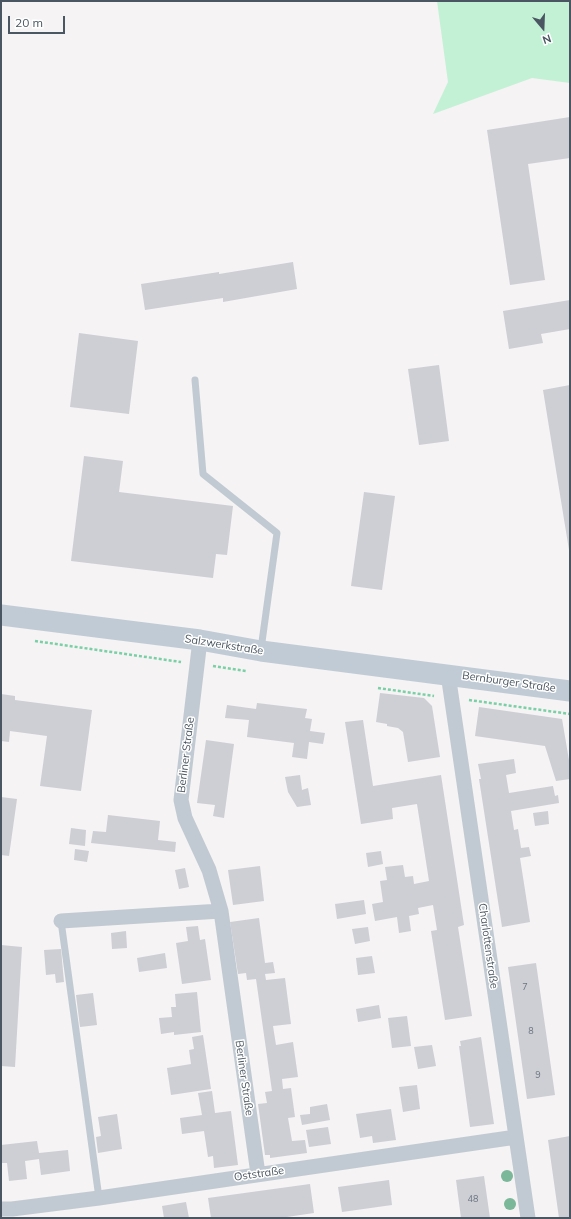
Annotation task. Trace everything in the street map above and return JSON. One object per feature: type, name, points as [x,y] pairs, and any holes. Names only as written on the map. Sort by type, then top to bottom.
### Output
[{"type":"main road","name":"Salzwerkstraße","points":[[1,615],[200,640],[261,651],[448,674]]},
{"type":"main road","name":"Bernburger Straße","points":[[448,674],[570,691]]},
{"type":"street","name":"Berliner Straße","points":[[200,640],[181,800],[185,818],[209,870],[221,911],[258,1174]]},
{"type":"street","name":"Charlottenstraße","points":[[448,674],[528,1218]]},
{"type":"street","points":[[61,921],[221,911]]},
{"type":"street","name":"Oststraße","points":[[8,1212],[516,1137]]},
{"type":"lane","points":[[195,380],[203,474],[277,533],[261,651]]},
{"type":"lane","points":[[61,921],[98,1198]]},
{"type":"green space","points":[[437,1],[570,1],[570,83],[532,78],[433,114],[448,82]]},
{"type":"building","points":[[570,117],[570,158],[528,164],[545,280],[510,285],[487,130]]},
{"type":"building","points":[[293,262],[297,289],[223,302],[223,298],[145,310],[141,284],[219,272],[219,274]]},
{"type":"building","points":[[570,300],[570,329],[541,334],[543,343],[509,349],[503,311]]},
{"type":"building","points":[[79,333],[138,341],[129,414],[70,407]]},
{"type":"building","points":[[439,365],[449,441],[419,445],[408,369]]},
{"type":"building","points":[[570,385],[570,550],[569,550],[543,390]]},
{"type":"building","points":[[84,456],[123,461],[119,492],[233,506],[227,555],[216,554],[213,578],[71,561]]},
{"type":"building","points":[[364,492],[395,496],[382,590],[351,586]]},
{"type":"building","points":[[380,693],[424,698],[432,706],[440,757],[408,762],[403,732],[398,728],[376,722]]},
{"type":"building","points":[[1,694],[15,696],[15,700],[92,710],[81,791],[40,786],[47,736],[10,731],[9,742],[1,741]]},
{"type":"building","points":[[257,703],[307,709],[305,718],[312,719],[310,731],[325,733],[323,744],[309,742],[307,759],[292,757],[294,743],[247,737],[249,720],[225,718],[227,705],[256,709]]},
{"type":"building","points":[[479,707],[562,719],[570,766],[570,779],[556,781],[545,746],[475,736]]},
{"type":"building","points":[[363,720],[373,786],[441,775],[464,925],[458,927],[472,1016],[445,1020],[431,931],[437,930],[433,905],[418,908],[419,914],[409,916],[411,931],[399,933],[397,917],[375,921],[372,904],[383,902],[380,881],[387,880],[385,867],[403,865],[405,877],[413,876],[414,884],[429,881],[417,804],[392,808],[393,819],[361,824],[345,722]]},
{"type":"building","points":[[206,740],[234,744],[224,818],[213,816],[215,805],[197,803]]},
{"type":"building","points":[[514,759],[516,773],[506,775],[509,793],[553,786],[555,796],[558,795],[559,803],[511,811],[514,830],[518,829],[521,848],[529,847],[531,856],[520,858],[530,922],[502,927],[478,764]]},
{"type":"building","points":[[300,775],[302,790],[308,788],[311,805],[297,807],[288,792],[285,777]]},
{"type":"building","points":[[1,797],[17,799],[9,856],[1,855]]},
{"type":"building","points":[[548,811],[549,824],[535,826],[533,813]]},
{"type":"building","points":[[108,815],[160,821],[158,840],[176,842],[175,852],[91,843],[93,831],[106,832]]},
{"type":"building","points":[[71,828],[86,830],[85,846],[69,844]]},
{"type":"building","points":[[75,849],[89,851],[87,862],[74,860]]},
{"type":"building","points":[[381,851],[383,864],[368,867],[366,853]]},
{"type":"building","points":[[260,866],[264,901],[233,905],[228,870]]},
{"type":"building","points":[[185,868],[189,887],[179,889],[175,870]]},
{"type":"building","points":[[364,900],[366,914],[337,919],[335,904]]},
{"type":"building","points":[[259,918],[265,963],[273,962],[275,973],[265,974],[266,980],[285,978],[291,1024],[273,1026],[276,1045],[293,1042],[298,1077],[282,1079],[283,1089],[291,1088],[295,1117],[288,1118],[292,1141],[305,1140],[307,1153],[270,1158],[270,1155],[265,1155],[258,1104],[267,1103],[265,1092],[272,1091],[256,979],[247,980],[246,973],[238,974],[230,922]]},
{"type":"building","points":[[198,926],[200,940],[205,939],[211,980],[182,984],[176,943],[188,941],[186,927]]},
{"type":"building","points":[[368,927],[370,941],[355,944],[352,929]]},
{"type":"building","points":[[126,931],[127,948],[112,949],[111,933]]},
{"type":"building","points":[[1,945],[22,947],[15,1067],[1,1066]]},
{"type":"building","points":[[61,949],[64,982],[56,983],[55,974],[46,975],[44,950]]},
{"type":"building","points":[[165,953],[167,968],[139,972],[137,958]]},
{"type":"building","points":[[372,956],[375,973],[358,975],[356,958]]},
{"type":"building","points":[[536,963],[555,1095],[527,1099],[508,967]]},
{"type":"building","points":[[197,992],[201,1032],[174,1035],[174,1032],[161,1034],[159,1018],[172,1017],[171,1007],[176,1007],[175,994]]},
{"type":"building","points":[[93,993],[97,1025],[80,1027],[76,995]]},
{"type":"building","points":[[379,1005],[381,1018],[358,1022],[356,1009]]},
{"type":"building","points":[[407,1016],[411,1046],[392,1048],[388,1018]]},
{"type":"building","points":[[203,1035],[211,1089],[171,1095],[167,1068],[191,1064],[189,1050],[194,1049],[192,1037]]},
{"type":"building","points":[[481,1037],[494,1124],[470,1127],[459,1046],[461,1046],[460,1041]]},
{"type":"building","points":[[432,1045],[436,1066],[418,1069],[414,1047]]},
{"type":"building","points":[[417,1085],[420,1109],[403,1112],[399,1087]]},
{"type":"building","points":[[212,1091],[215,1113],[231,1111],[238,1165],[214,1168],[213,1156],[208,1157],[204,1131],[182,1134],[180,1118],[202,1115],[198,1093]]},
{"type":"building","points":[[327,1104],[330,1120],[302,1125],[300,1115],[310,1114],[310,1107]]},
{"type":"building","points":[[391,1109],[396,1140],[373,1143],[372,1136],[360,1138],[356,1114]]},
{"type":"building","points":[[117,1114],[122,1149],[98,1153],[96,1137],[101,1136],[98,1117]]},
{"type":"building","points":[[328,1127],[331,1144],[309,1147],[306,1130]]},
{"type":"building","points":[[570,1136],[570,1218],[559,1218],[548,1140]]},
{"type":"building","points":[[37,1141],[39,1153],[68,1150],[70,1171],[41,1175],[39,1159],[25,1161],[27,1179],[9,1181],[7,1163],[1,1163],[1,1145]]},
{"type":"building","points":[[484,1176],[490,1218],[461,1218],[456,1180]]},
{"type":"building","points":[[389,1180],[392,1205],[342,1212],[338,1187]]},
{"type":"building","points":[[310,1184],[314,1213],[280,1218],[211,1218],[208,1198]]},
{"type":"building","points":[[186,1202],[189,1218],[164,1218],[162,1206]]}]
